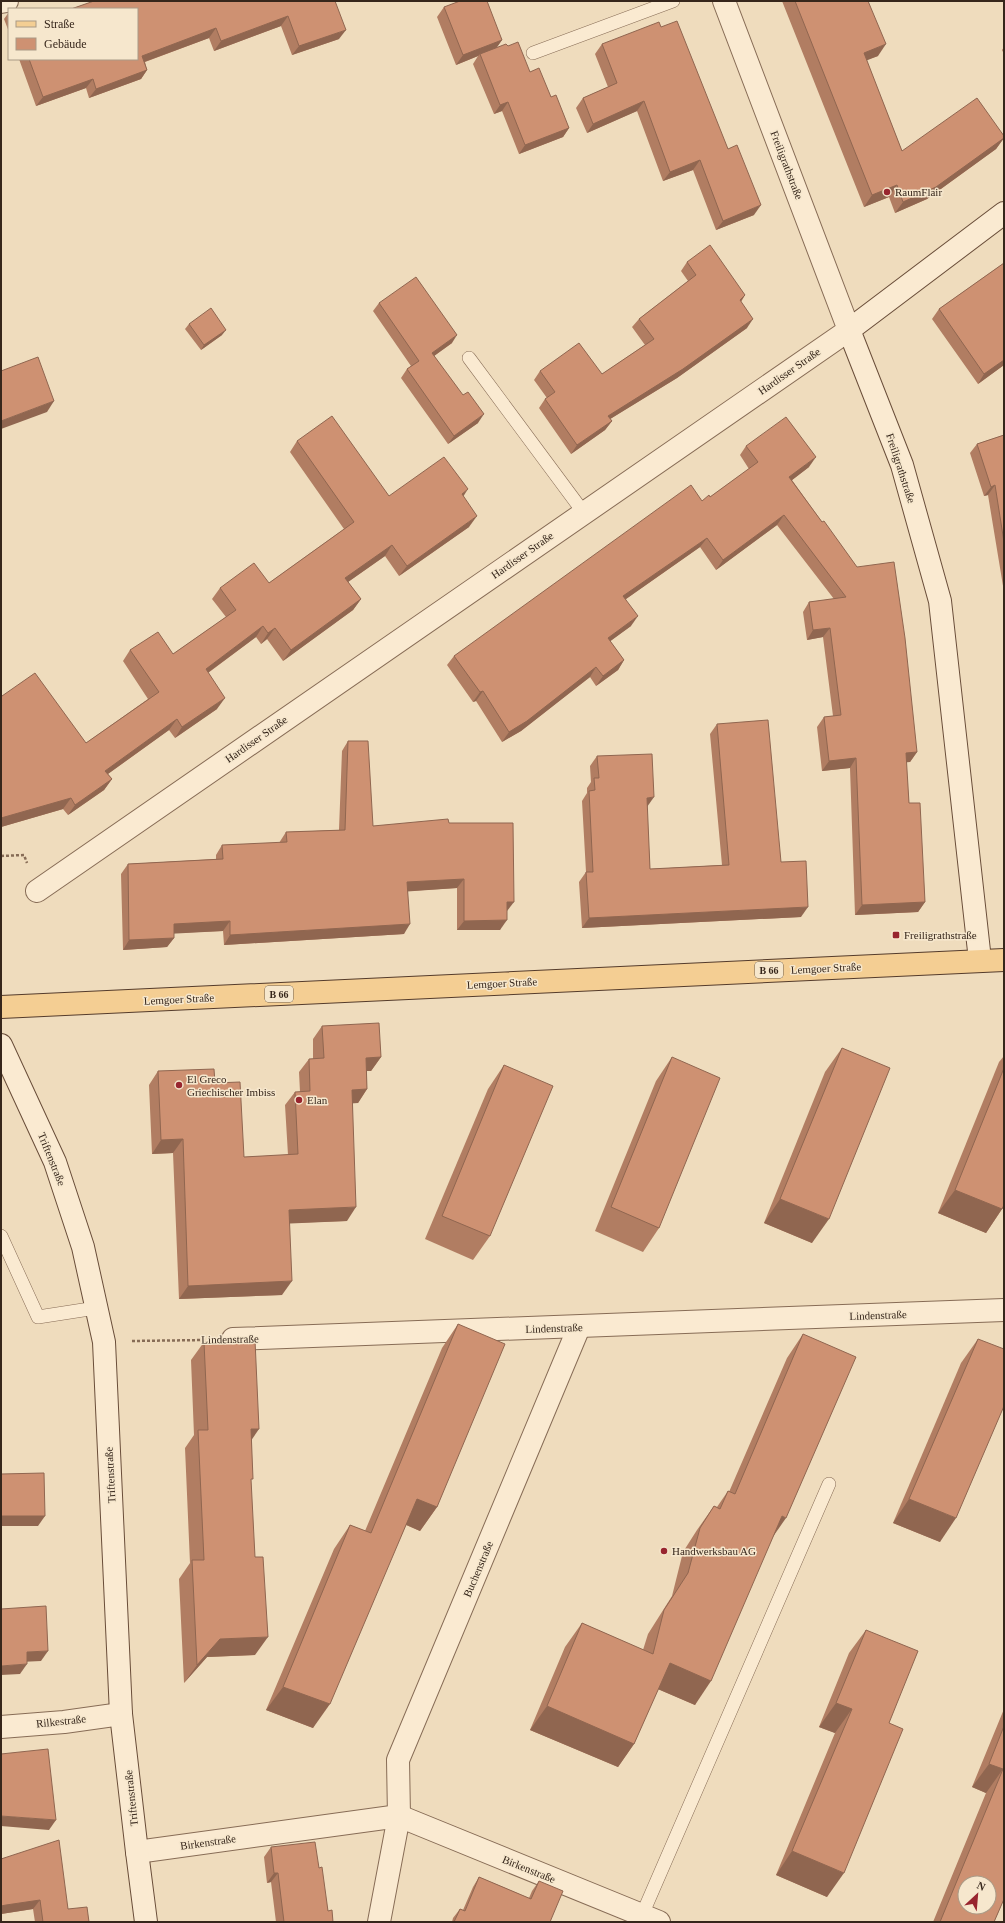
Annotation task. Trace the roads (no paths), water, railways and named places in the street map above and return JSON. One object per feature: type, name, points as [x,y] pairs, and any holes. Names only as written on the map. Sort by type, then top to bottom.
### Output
[{"type":"main road","name":"Lemgoer Straße","points":[[1,1007],[1004,960]]},
{"type":"street","points":[[1,2],[7,1]]},
{"type":"street","name":"Freiligrathstraße","points":[[724,1],[902,465],[940,601],[980,960]]},
{"type":"street","name":"Hardisser Straße","points":[[37,891],[849,330],[1004,214]]},
{"type":"street","name":"Triftenstraße","points":[[1,1045],[55,1162],[83,1247],[104,1342],[121,1714],[136,1852],[146,1922]]},
{"type":"street","name":"Lindenstraße","points":[[233,1340],[1004,1310]]},
{"type":"street","name":"Buchenstraße","points":[[399,1816],[398,1760],[579,1327]]},
{"type":"street","name":"Rilkestraße","points":[[1,1727],[64,1722],[121,1714]]},
{"type":"street","points":[[379,1922],[399,1816]]},
{"type":"street","name":"Birkenstraße","points":[[136,1852],[399,1816],[650,1918]]},
{"type":"lane","points":[[533,53],[673,1]]},
{"type":"lane","points":[[469,358],[553,474],[584,513]]},
{"type":"lane","points":[[1,1236],[38,1317],[96,1308]]},
{"type":"lane","points":[[650,1918],[829,1484]]},
{"type":"place","name":"RaumFlair","points":[[887,192]]},
{"type":"place","name":"Freiligrathstraße","points":[[896,935]]},
{"type":"place","name":"El Greco Griechischer Imbiss","points":[[179,1085]]},
{"type":"place","name":"Elan","points":[[299,1100]]},
{"type":"place","name":"Handwerksbau AG","points":[[664,1551]]}]
